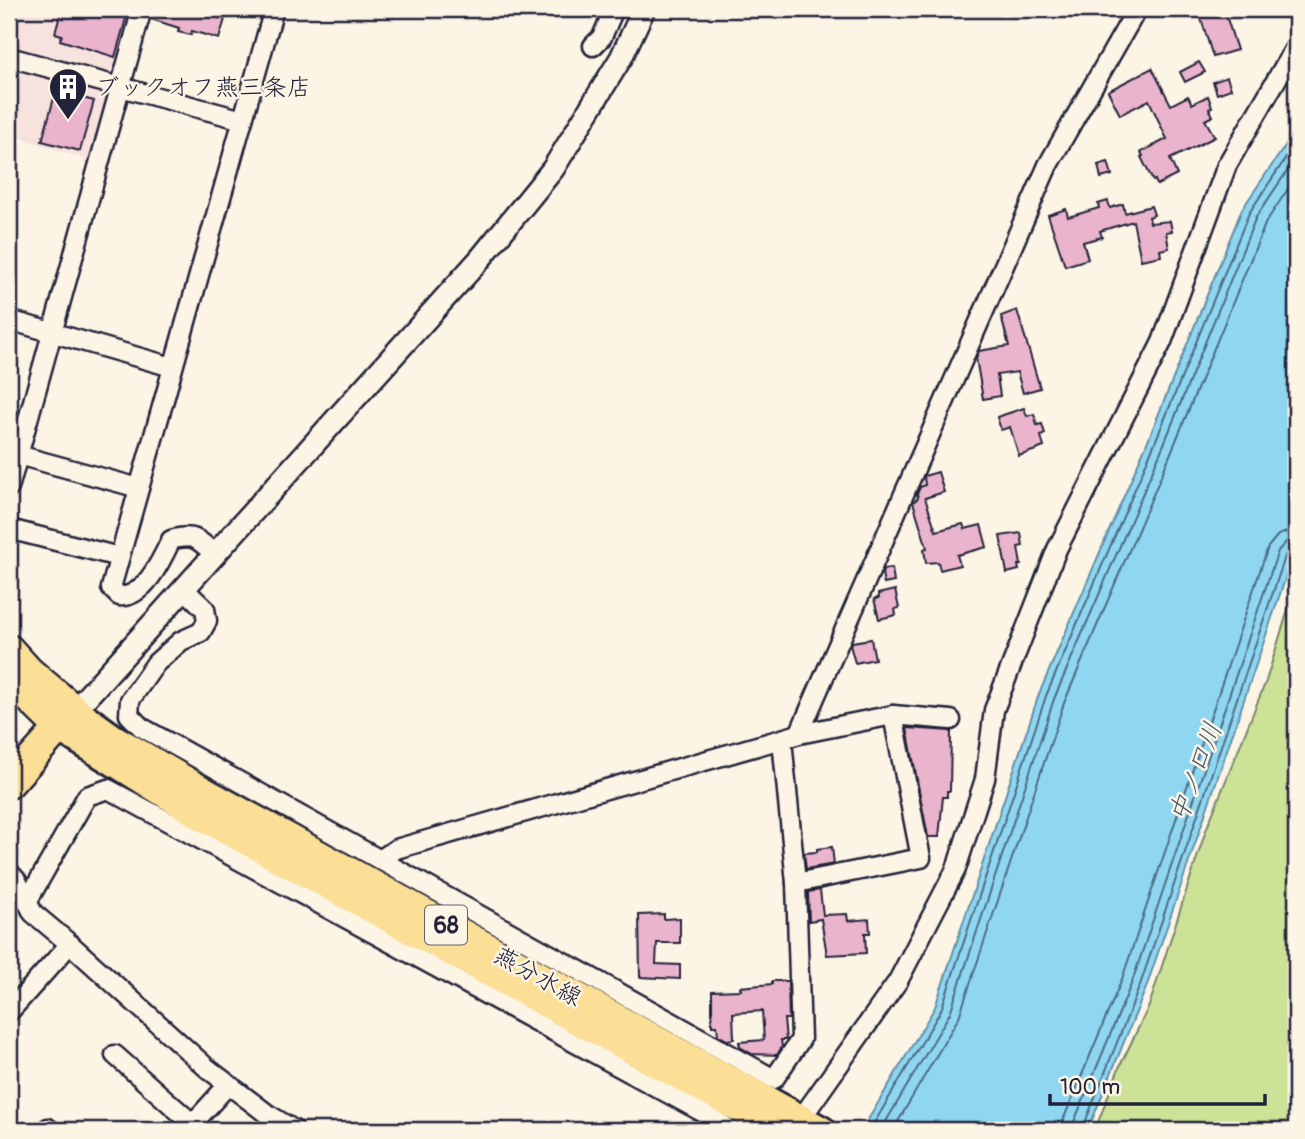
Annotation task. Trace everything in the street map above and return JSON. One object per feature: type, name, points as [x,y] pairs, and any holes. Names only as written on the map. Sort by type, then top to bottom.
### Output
[{"type":"highway","points":[[9,649],[67,720]]},
{"type":"highway","points":[[9,679],[67,720]]},
{"type":"highway","points":[[9,784],[67,720]]},
{"type":"main road","name":"燕分水線","points":[[67,720],[114,738],[212,796],[806,1126]]},
{"type":"main road","name":"燕分水線","points":[[67,720],[205,819],[778,1130]]},
{"type":"street","points":[[9,488],[142,9]]},
{"type":"street","points":[[215,555],[195,537],[183,537],[171,541],[157,570],[132,594],[118,596],[111,588],[274,9]]},
{"type":"street","points":[[593,46],[602,37],[614,9]]},
{"type":"street","points":[[67,720],[480,260],[553,169],[621,58],[644,9]]},
{"type":"street","points":[[184,589],[205,609],[207,621],[201,632],[181,641],[156,663],[130,700],[129,715],[141,727],[774,1079],[801,1039],[790,737],[1048,165],[1137,9]]},
{"type":"street","points":[[806,1126],[898,981],[956,869],[985,779],[994,710],[1056,549],[1162,342],[1227,164],[1296,46]]},
{"type":"street","points":[[9,57],[243,120]]},
{"type":"street","points":[[9,320],[172,367]]},
{"type":"street","points":[[18,455],[139,488]]},
{"type":"street","points":[[9,529],[119,557]]},
{"type":"street","points":[[796,883],[920,858],[893,715]]},
{"type":"street","points":[[380,860],[396,849],[790,737],[893,715],[951,720]]},
{"type":"street","points":[[27,902],[87,796],[108,789],[706,1114],[730,1130]]},
{"type":"street","points":[[9,872],[17,881],[33,913],[227,1086],[294,1130]]},
{"type":"street","points":[[9,1012],[70,944]]},
{"type":"street","points":[[115,1055],[190,1127],[227,1086]]},
{"type":"shaded area","points":[[9,9],[134,9],[90,161],[9,134]]},
{"type":"green space","points":[[1296,584],[1296,1130],[1095,1130],[1119,1068],[1149,1006],[1206,830],[1266,681]]},
{"type":"water","name":"中ノ口川","points":[[1296,130],[1296,547],[1146,988],[1088,1130],[862,1130],[935,1007],[1039,694],[1149,438],[1242,209]]},
{"type":"building","points":[[62,9],[107,9],[127,15],[115,57],[60,40],[62,35],[55,33]]},
{"type":"building","points":[[153,9],[221,9],[219,18],[225,19],[219,39],[192,31],[191,35],[178,32],[179,28],[151,19]]},
{"type":"building","points":[[1198,9],[1224,9],[1237,50],[1213,57]]},
{"type":"building","points":[[1199,62],[1205,72],[1185,82],[1180,72]]},
{"type":"building","points":[[1152,68],[1171,105],[1188,96],[1192,104],[1208,96],[1213,116],[1205,120],[1215,137],[1170,159],[1177,175],[1157,185],[1141,157],[1141,152],[1167,139],[1149,100],[1120,115],[1108,91]]},
{"type":"building","points":[[1227,77],[1231,89],[1217,94],[1213,82]]},
{"type":"building","name":"ブックオフ燕三条店","points":[[56,91],[94,101],[80,151],[42,141]]},
{"type":"building","points":[[1108,162],[1112,175],[1101,178],[1098,165]]},
{"type":"building","points":[[1108,201],[1110,208],[1123,204],[1125,213],[1151,206],[1154,215],[1149,217],[1150,223],[1170,221],[1172,231],[1166,232],[1169,248],[1160,250],[1161,256],[1141,260],[1133,221],[1100,231],[1102,237],[1083,242],[1088,259],[1065,266],[1048,215],[1066,209],[1068,217],[1099,208],[1098,204]]},
{"type":"building","points":[[1017,310],[1040,388],[1023,393],[1017,372],[997,375],[1000,396],[983,399],[976,358],[979,351],[1009,346],[1001,316]]},
{"type":"building","points":[[1024,408],[1027,416],[1034,414],[1037,425],[1042,424],[1045,434],[1041,436],[1044,447],[1019,456],[1010,427],[1001,430],[997,417]]},
{"type":"building","points":[[938,472],[944,492],[925,498],[936,531],[963,524],[965,529],[981,525],[987,547],[957,555],[960,565],[940,570],[938,562],[926,563],[924,549],[927,548],[913,502],[918,498],[920,487],[925,485],[924,476]]},
{"type":"building","points":[[1021,533],[1023,546],[1018,547],[1021,565],[1018,565],[1019,570],[1007,573],[1000,536]]},
{"type":"building","points":[[892,568],[894,582],[884,584],[884,569]]},
{"type":"building","points":[[895,590],[899,608],[895,609],[896,615],[879,619],[874,599],[879,598],[878,594]]},
{"type":"building","points":[[871,639],[875,659],[855,663],[850,645],[852,642]]},
{"type":"building","points":[[907,728],[951,731],[950,791],[947,791],[947,797],[943,797],[939,837],[928,837]]},
{"type":"building","points":[[832,847],[834,864],[806,869],[804,853]]},
{"type":"building","points":[[820,890],[823,915],[847,914],[848,921],[869,919],[870,933],[865,933],[866,953],[827,955],[821,919],[809,921],[808,892]]},
{"type":"building","points":[[664,914],[664,919],[680,918],[680,943],[657,943],[656,964],[680,965],[680,979],[640,977],[639,915]]},
{"type":"building","points":[[772,981],[788,981],[789,1019],[784,1019],[786,1040],[781,1040],[782,1047],[777,1055],[752,1054],[740,1047],[739,1042],[764,1040],[762,1011],[733,1013],[734,1039],[727,1040],[718,1035],[717,1026],[712,1026],[712,991],[741,990],[740,987],[772,984]]},
{"type":"place","name":"ブックオフ燕三条店","points":[[68,121]]}]
